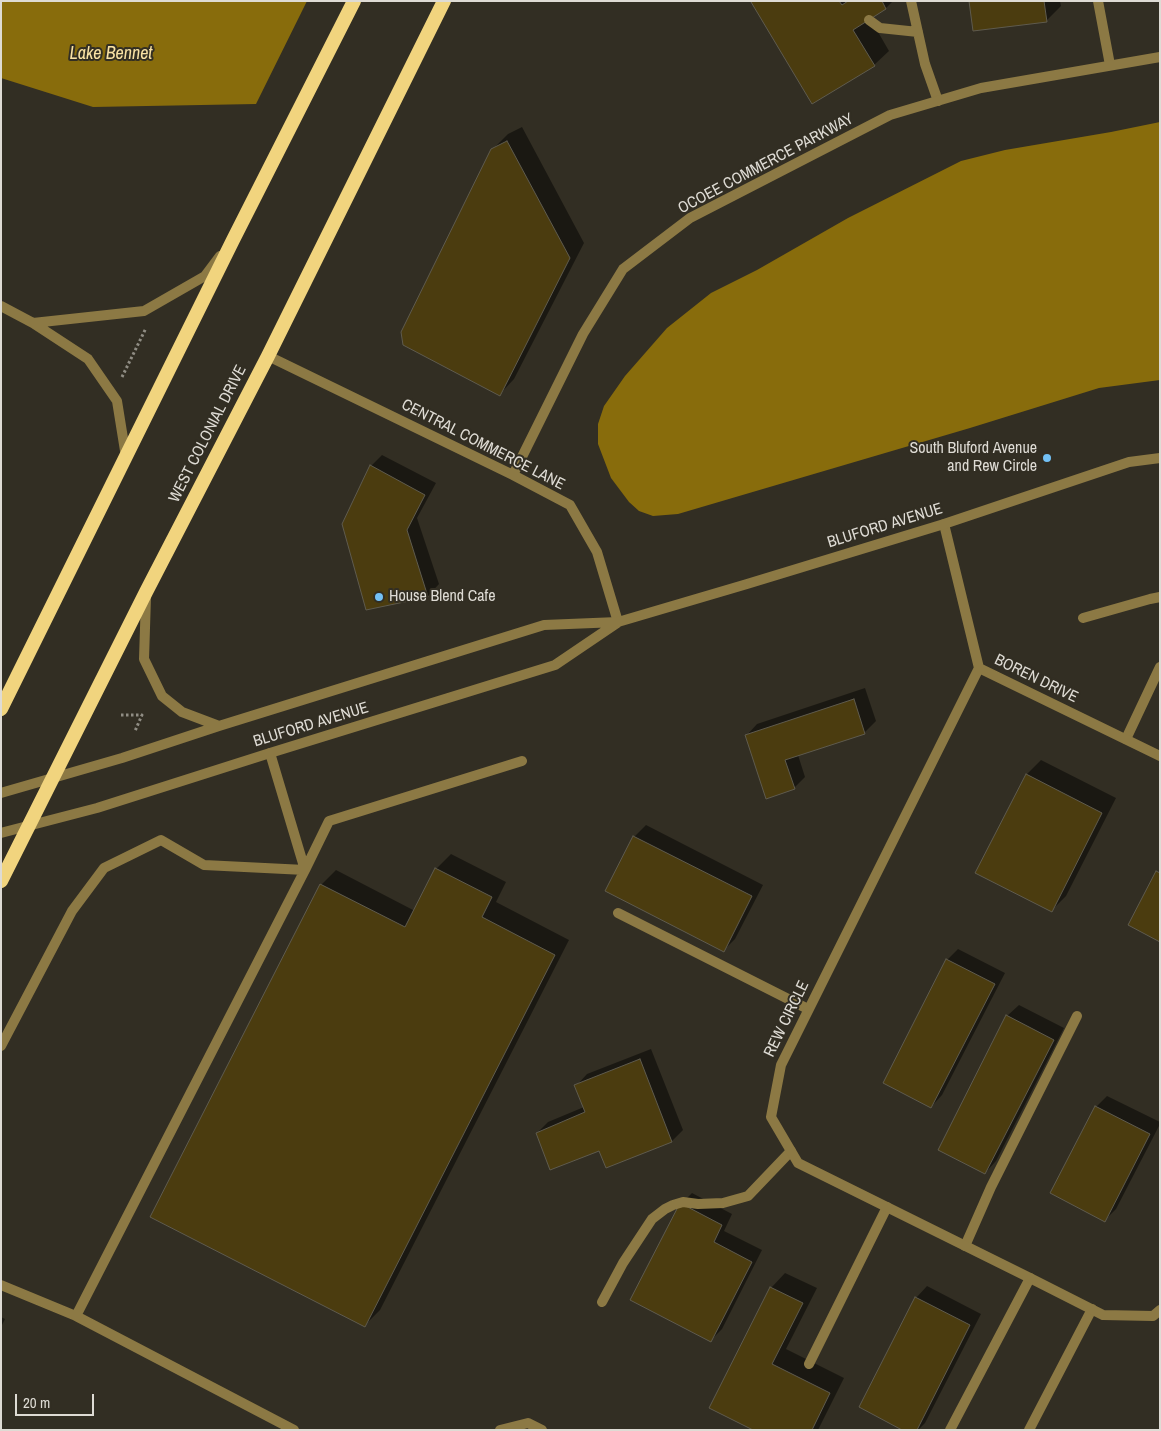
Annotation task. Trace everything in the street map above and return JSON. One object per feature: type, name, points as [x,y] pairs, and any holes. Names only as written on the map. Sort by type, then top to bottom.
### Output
[{"type":"highway","points":[[1,709],[354,1]]},
{"type":"highway","name":"WEST COLONIAL DRIVE","points":[[1,881],[146,592],[268,356],[444,1]]},
{"type":"street","points":[[912,1],[925,64],[938,101]]},
{"type":"street","points":[[1098,1],[1110,66]]},
{"type":"street","points":[[870,20],[880,28],[918,32]]},
{"type":"street","name":"OCOEE COMMERCE PARKWAY","points":[[513,475],[583,334],[623,269],[690,218],[890,115],[982,88],[1160,57]]},
{"type":"street","points":[[33,323],[144,311],[205,276],[234,240]]},
{"type":"street","points":[[1,306],[33,323],[88,359],[116,401],[126,458]]},
{"type":"street","name":"CENTRAL COMMERCE LANE","points":[[268,356],[513,475],[570,505],[597,552],[618,622]]},
{"type":"street","name":"BLUFORD AVENUE","points":[[1,793],[122,758],[544,625],[618,622],[944,524],[1129,462],[1160,458]]},
{"type":"street","name":"BOREN DRIVE","points":[[944,524],[978,668],[1160,756]]},
{"type":"street","points":[[146,592],[144,659],[162,696],[182,712],[219,726]]},
{"type":"street","points":[[1083,618],[1160,597]]},
{"type":"street","name":"BLUFORD AVENUE","points":[[1,833],[97,808],[555,665],[618,622]]},
{"type":"street","points":[[1126,740],[1160,667]]},
{"type":"street","name":"REW CIRCLE","points":[[978,668],[781,1065],[771,1116],[798,1163],[1103,1315],[1153,1316],[1160,1310]]},
{"type":"street","points":[[270,753],[305,870]]},
{"type":"street","points":[[76,1316],[329,821],[522,761]]},
{"type":"street","points":[[1,1046],[72,911],[104,868],[161,840],[204,865],[305,870]]},
{"type":"street","points":[[618,913],[808,1009]]},
{"type":"street","points":[[965,1246],[991,1187],[1077,1016]]},
{"type":"street","points":[[602,1302],[624,1262],[652,1220],[665,1209],[683,1202],[698,1204],[723,1203],[748,1196],[791,1151]]},
{"type":"street","points":[[809,1364],[887,1207]]},
{"type":"street","points":[[950,1430],[1030,1278]]},
{"type":"street","points":[[1,1285],[76,1316],[294,1430]]},
{"type":"street","points":[[1029,1430],[1092,1309]]},
{"type":"street","points":[[500,1430],[528,1423],[542,1430]]},
{"type":"path","points":[[122,377],[149,323]]},
{"type":"path","points":[[135,731],[142,715],[147,710]]},
{"type":"path","points":[[121,715],[142,715]]},
{"type":"water","name":"Lake Bennet","points":[[1,1],[307,1],[256,104],[93,107],[1,78]]},
{"type":"water","points":[[1160,122],[1160,380],[1099,388],[678,514],[653,516],[639,511],[629,502],[611,478],[598,444],[598,424],[604,406],[625,376],[667,328],[711,293],[757,270],[848,218],[961,161],[1005,150]]},
{"type":"building","points":[[839,1],[842,5],[848,1],[882,1],[886,9],[853,30],[875,66],[812,104],[751,2]]},
{"type":"building","points":[[969,1],[1044,1],[1047,22],[973,31]]},
{"type":"building","points":[[507,141],[570,258],[500,396],[403,345],[401,332],[491,149]]},
{"type":"building","points":[[370,465],[425,495],[407,530],[428,597],[366,610],[342,524]]},
{"type":"building","points":[[854,699],[865,734],[785,760],[795,789],[766,799],[745,735]]},
{"type":"building","points":[[1026,774],[1102,813],[1052,912],[975,873]]},
{"type":"building","points":[[633,836],[752,896],[724,952],[605,891]]},
{"type":"building","points":[[435,868],[492,897],[482,917],[555,955],[365,1327],[150,1217],[320,884],[405,927]]},
{"type":"building","points":[[1156,871],[1160,873],[1160,942],[1128,925]]},
{"type":"building","points":[[946,959],[995,984],[931,1108],[883,1083]]},
{"type":"building","points":[[1006,1015],[1054,1040],[985,1174],[938,1150]]},
{"type":"building","points":[[640,1059],[672,1142],[606,1168],[599,1151],[550,1170],[536,1133],[585,1112],[574,1085]]},
{"type":"building","points":[[1095,1106],[1150,1134],[1105,1222],[1050,1193]]},
{"type":"building","points":[[680,1203],[722,1225],[714,1242],[752,1262],[711,1342],[630,1300]]},
{"type":"building","points":[[770,1287],[803,1303],[772,1364],[830,1393],[812,1430],[753,1430],[709,1408]]},
{"type":"building","points":[[915,1297],[970,1325],[917,1430],[902,1430],[859,1407]]},
{"type":"place","name":"South Bluford Avenue and Rew Circle","points":[[1047,458]]},
{"type":"place","name":"House Blend Cafe","points":[[379,597]]}]
